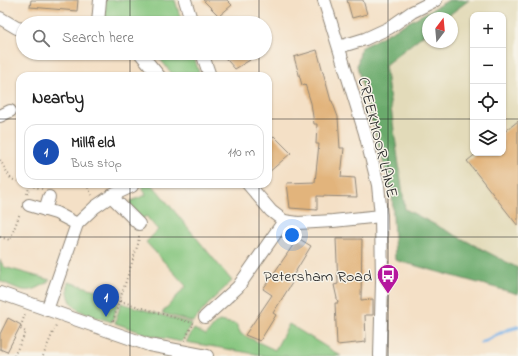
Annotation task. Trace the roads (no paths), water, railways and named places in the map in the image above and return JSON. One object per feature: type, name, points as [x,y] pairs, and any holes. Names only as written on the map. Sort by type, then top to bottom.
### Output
[{"type":"street","points":[[99,16],[100,0]]},
{"type":"street","points":[[185,0],[190,16]]},
{"type":"street","name":"CREEKMOOR LANE","points":[[324,0],[365,133],[378,185],[382,281],[380,356]]},
{"type":"street","points":[[339,47],[365,39],[389,28],[412,12],[436,0]]},
{"type":"street","points":[[0,18],[16,27]]},
{"type":"street","points":[[146,60],[156,72]]},
{"type":"street","points":[[204,60],[209,72]]},
{"type":"street","points":[[47,310],[77,224],[95,207],[111,196],[128,188]]},
{"type":"street","points":[[251,188],[271,211],[284,221],[298,223],[380,216]]},
{"type":"street","points":[[111,196],[139,224]]},
{"type":"street","points":[[45,210],[49,197]]},
{"type":"street","points":[[25,208],[45,210],[56,213],[77,224]]},
{"type":"street","points":[[205,317],[238,287],[284,221]]},
{"type":"street","points":[[0,293],[109,332],[146,350],[180,351],[208,356]]},
{"type":"waterway","points":[[481,343],[507,330],[518,327]]},
{"type":"place","name":"Petersham Road","points":[[388,294]]},
{"type":"place","name":"Millfield","points":[[106,317]]}]
